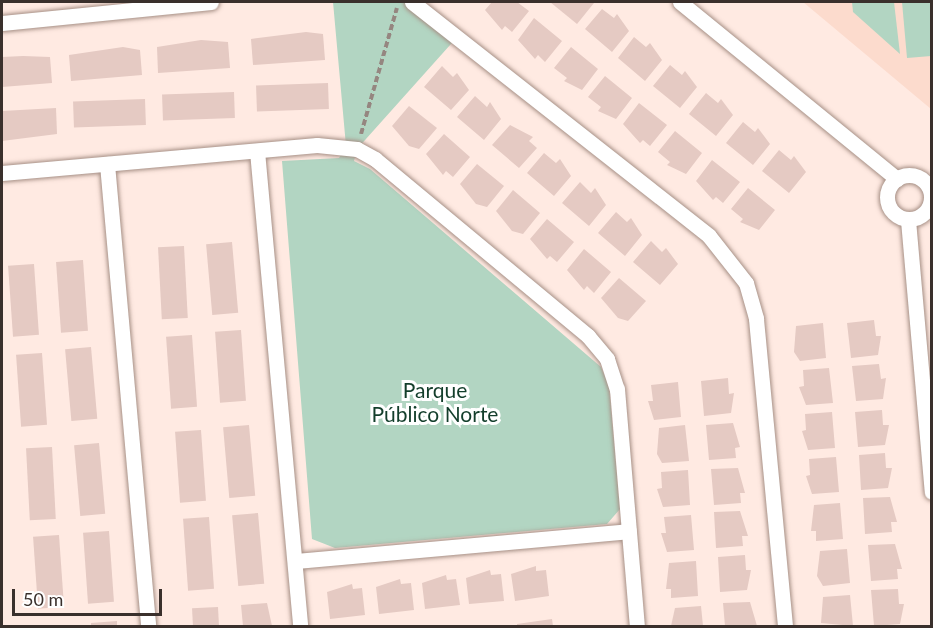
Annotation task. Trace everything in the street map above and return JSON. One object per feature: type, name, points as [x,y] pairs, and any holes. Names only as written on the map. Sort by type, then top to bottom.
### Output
[{"type":"street","points":[[2,23],[211,2]]},
{"type":"street","points":[[412,2],[709,236],[746,282],[756,319],[785,627]]},
{"type":"street","points":[[680,2],[897,179],[917,176],[930,186],[931,201],[923,215],[908,220],[894,214],[886,200],[897,179]]},
{"type":"street","points":[[2,173],[331,144],[357,149],[588,336],[607,359],[617,388],[637,627]]},
{"type":"street","points":[[257,151],[300,627]]},
{"type":"street","points":[[107,164],[148,627]]},
{"type":"street","points":[[908,220],[932,492]]},
{"type":"street","points":[[295,561],[629,531]]},
{"type":"path","points":[[357,149],[399,2]]},
{"type":"shaded area","points":[[803,2],[931,2],[931,109]]},
{"type":"green space","name":"Parque Público Norte","points":[[333,2],[427,2],[422,8],[459,35],[357,149],[354,161],[370,169],[601,367],[609,386],[620,509],[607,524],[335,548],[312,539],[282,161],[339,158],[346,146]]},
{"type":"green space","points":[[852,2],[894,2],[900,54],[853,12]]},
{"type":"green space","points":[[902,2],[931,2],[931,56],[907,58]]},
{"type":"building","points":[[492,2],[517,2],[529,11],[512,32],[505,26],[502,30],[485,10]]},
{"type":"building","points":[[550,2],[592,2],[594,3],[577,24]]},
{"type":"building","points":[[602,9],[614,18],[617,14],[629,31],[612,52],[585,29]]},
{"type":"building","points":[[534,18],[562,41],[545,62],[538,55],[535,59],[518,40]]},
{"type":"building","points":[[306,32],[323,34],[325,60],[253,65],[251,39]]},
{"type":"building","points":[[634,37],[646,47],[650,43],[662,60],[645,81],[618,58]]},
{"type":"building","points":[[201,40],[228,42],[230,68],[158,73],[157,47]]},
{"type":"building","points":[[123,47],[140,50],[142,75],[71,81],[69,55]]},
{"type":"building","points":[[571,47],[598,69],[582,90],[564,81],[567,78],[554,68]]},
{"type":"building","points":[[2,57],[50,57],[52,83],[2,87]]},
{"type":"building","points":[[670,65],[682,75],[685,71],[697,87],[680,108],[653,86]]},
{"type":"building","points":[[442,66],[453,77],[457,73],[469,90],[451,110],[424,87]]},
{"type":"building","points":[[605,76],[632,98],[616,119],[598,111],[601,107],[588,97]]},
{"type":"building","points":[[328,83],[329,109],[257,111],[256,86]]},
{"type":"building","points":[[234,92],[235,118],[163,120],[162,95]]},
{"type":"building","points":[[706,93],[718,103],[721,99],[733,115],[716,136],[689,114]]},
{"type":"building","points":[[475,96],[487,107],[490,102],[501,119],[484,140],[457,117]]},
{"type":"building","points":[[145,99],[146,125],[74,127],[73,102]]},
{"type":"building","points":[[639,103],[667,125],[650,146],[643,140],[640,143],[623,124]]},
{"type":"building","points":[[409,106],[437,128],[419,149],[409,146],[392,126]]},
{"type":"building","points":[[56,108],[57,134],[2,141],[2,111]]},
{"type":"building","points":[[743,122],[755,132],[758,128],[770,144],[753,165],[726,143]]},
{"type":"building","points":[[510,125],[533,137],[529,141],[537,148],[519,168],[492,145]]},
{"type":"building","points":[[675,131],[702,153],[686,174],[667,165],[670,162],[658,152]]},
{"type":"building","points":[[444,134],[470,157],[453,177],[446,171],[443,175],[426,154]]},
{"type":"building","points":[[779,150],[791,160],[794,156],[806,172],[789,193],[762,171]]},
{"type":"building","points":[[544,153],[556,163],[560,159],[571,176],[554,196],[527,173]]},
{"type":"building","points":[[712,160],[740,182],[723,203],[716,197],[713,200],[696,181]]},
{"type":"building","points":[[477,164],[504,186],[487,207],[476,204],[460,184]]},
{"type":"building","points":[[580,182],[591,193],[595,188],[606,205],[589,226],[562,203]]},
{"type":"building","points":[[748,188],[775,210],[759,230],[740,222],[743,219],[731,209]]},
{"type":"building","points":[[513,190],[540,213],[523,234],[512,231],[496,211]]},
{"type":"building","points":[[616,212],[627,222],[631,218],[642,235],[625,256],[598,233]]},
{"type":"building","points":[[547,219],[574,242],[557,262],[550,256],[547,259],[530,239]]},
{"type":"building","points":[[651,241],[662,252],[666,248],[678,264],[660,285],[633,262]]},
{"type":"building","points":[[232,242],[238,313],[212,315],[206,244]]},
{"type":"building","points":[[184,246],[188,318],[162,319],[158,247]]},
{"type":"building","points":[[584,249],[611,272],[594,293],[587,286],[584,290],[567,270]]},
{"type":"building","points":[[83,260],[88,331],[61,333],[56,262]]},
{"type":"building","points":[[34,264],[39,335],[13,337],[8,266]]},
{"type":"building","points":[[619,278],[646,301],[628,321],[618,318],[601,298]]},
{"type":"building","points":[[874,320],[876,336],[881,336],[878,355],[851,358],[847,323]]},
{"type":"building","points":[[823,323],[826,358],[800,361],[794,352],[796,326]]},
{"type":"building","points":[[241,330],[246,401],[220,403],[215,332]]},
{"type":"building","points":[[192,335],[197,407],[171,409],[166,337]]},
{"type":"building","points":[[91,347],[97,419],[71,421],[65,349]]},
{"type":"building","points":[[42,353],[47,425],[21,427],[16,355]]},
{"type":"building","points":[[879,364],[881,379],[886,378],[883,399],[856,401],[852,366]]},
{"type":"building","points":[[829,368],[833,403],[806,405],[799,387],[804,386],[803,370]]},
{"type":"building","points":[[728,378],[729,394],[734,393],[731,413],[704,416],[701,381]]},
{"type":"building","points":[[678,382],[681,417],[654,420],[648,401],[653,401],[651,385]]},
{"type":"building","points":[[882,410],[883,425],[889,425],[885,445],[858,447],[855,412]]},
{"type":"building","points":[[832,412],[835,448],[808,450],[802,431],[806,430],[805,414]]},
{"type":"building","points":[[733,423],[740,447],[735,448],[736,458],[709,460],[706,425]]},
{"type":"building","points":[[249,425],[255,496],[229,498],[223,427]]},
{"type":"building","points":[[685,425],[689,461],[662,463],[657,454],[659,428]]},
{"type":"building","points":[[201,430],[206,501],[180,503],[175,432]]},
{"type":"building","points":[[99,443],[105,514],[80,516],[74,445]]},
{"type":"building","points":[[52,447],[56,519],[30,520],[26,448]]},
{"type":"building","points":[[885,453],[886,468],[892,468],[888,488],[861,490],[859,455]]},
{"type":"building","points":[[836,457],[839,492],[812,494],[806,476],[810,475],[809,459]]},
{"type":"building","points":[[738,468],[745,493],[740,493],[741,503],[714,505],[711,469]]},
{"type":"building","points":[[688,470],[690,505],[663,507],[657,489],[662,488],[661,472]]},
{"type":"building","points":[[890,497],[897,522],[891,522],[892,532],[865,534],[863,498]]},
{"type":"building","points":[[840,503],[843,539],[816,541],[816,531],[811,531],[814,505]]},
{"type":"building","points":[[740,511],[748,536],[742,536],[743,546],[716,548],[714,512]]},
{"type":"building","points":[[258,513],[264,584],[238,586],[232,515]]},
{"type":"building","points":[[691,515],[694,550],[667,552],[661,533],[666,533],[664,517]]},
{"type":"building","points":[[209,517],[214,589],[188,591],[183,519]]},
{"type":"building","points":[[109,531],[114,602],[88,604],[83,533]]},
{"type":"building","points":[[59,535],[64,607],[38,609],[33,537]]},
{"type":"building","points":[[895,544],[902,569],[897,569],[898,579],[871,581],[868,545]]},
{"type":"building","points":[[847,549],[850,583],[823,586],[817,576],[820,551]]},
{"type":"building","points":[[745,555],[746,570],[751,570],[747,590],[720,592],[718,557]]},
{"type":"building","points":[[696,561],[698,596],[671,598],[671,589],[666,589],[669,563]]},
{"type":"building","points":[[536,566],[536,571],[546,570],[549,596],[515,601],[511,574]]},
{"type":"building","points":[[490,570],[491,575],[501,574],[504,601],[469,604],[466,578]]},
{"type":"building","points":[[446,575],[447,580],[456,579],[460,605],[425,609],[422,583]]},
{"type":"building","points":[[400,579],[401,584],[411,583],[414,610],[379,614],[376,587]]},
{"type":"building","points":[[352,584],[353,589],[362,588],[365,615],[330,619],[327,592]]},
{"type":"building","points":[[898,589],[899,604],[904,604],[900,624],[874,626],[871,590]]},
{"type":"building","points":[[850,595],[853,626],[821,623],[823,597]]},
{"type":"building","points":[[750,602],[757,626],[725,626],[723,603]]},
{"type":"building","points":[[267,603],[272,626],[243,626],[241,605]]},
{"type":"building","points":[[701,606],[703,626],[671,626],[675,608]]},
{"type":"building","points":[[218,607],[219,626],[193,626],[192,608]]},
{"type":"building","points":[[552,619],[553,626],[517,626],[517,624]]},
{"type":"building","points":[[117,621],[117,626],[91,626],[91,623]]}]
